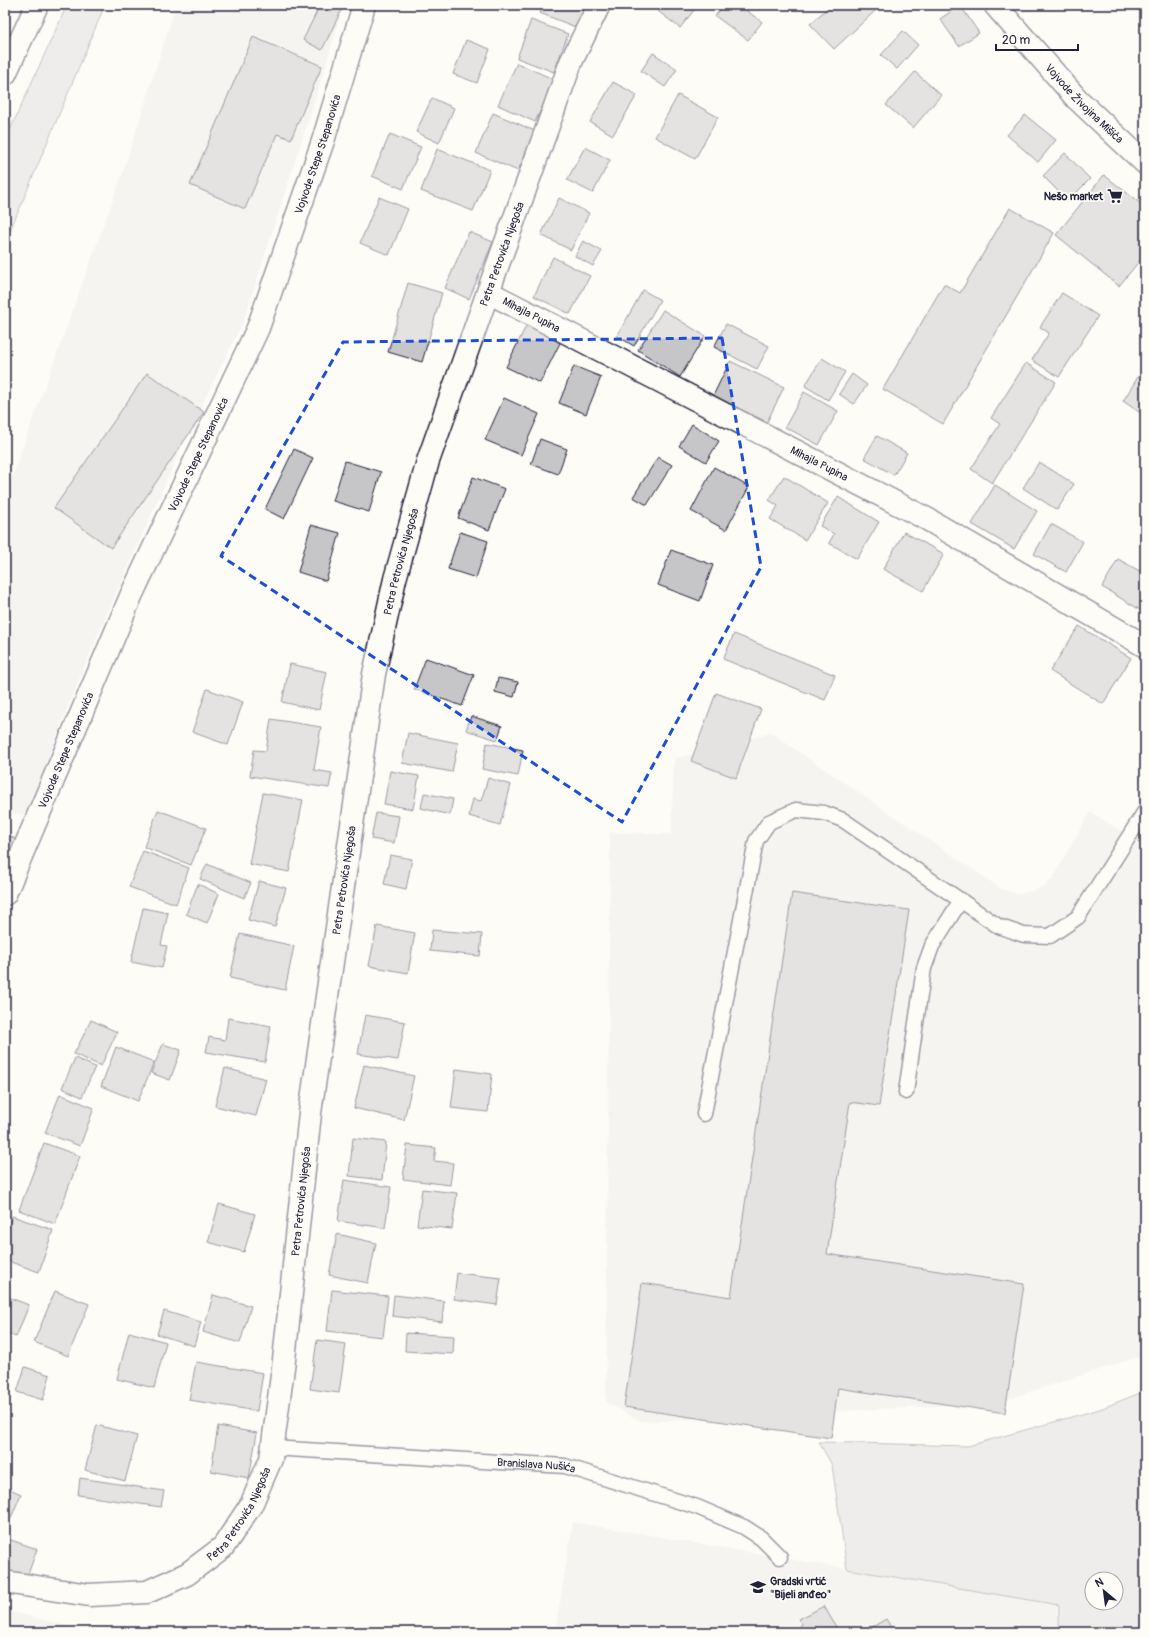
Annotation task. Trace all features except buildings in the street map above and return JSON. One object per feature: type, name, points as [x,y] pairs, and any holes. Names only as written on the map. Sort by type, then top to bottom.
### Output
[{"type":"street","points":[[5,74],[37,5]]},
{"type":"street","name":"Vojvode Stepe Stepanovića","points":[[5,894],[131,596],[258,328],[323,141],[364,5]]},
{"type":"street","name":"Petra Petrovića Njegoša","points":[[5,1582],[89,1595],[147,1592],[187,1574],[223,1547],[252,1505],[270,1459],[284,1352],[310,1113],[374,674],[395,579],[428,461],[488,292],[571,62],[599,5]]},
{"type":"street","name":"Vojvode Živojina Mišića","points":[[995,5],[1077,99],[1143,157]]},
{"type":"street","name":"Mihajla Pupina","points":[[488,292],[927,519],[1145,646]]},
{"type":"lane","points":[[704,1114],[756,841],[770,822],[796,810],[824,813],[843,820],[998,926],[1024,935],[1050,936],[1078,917],[1145,811]]},
{"type":"lane","points":[[906,1092],[924,968],[932,946],[961,900]]},
{"type":"lane","name":"Branislava Nušića","points":[[272,1448],[565,1466],[697,1507],[744,1527],[761,1538],[780,1557]]},
{"type":"highlighted area","points":[[722,338],[761,567],[622,822],[221,556],[343,342]]},
{"type":"shaded area","points":[[67,5],[105,5],[5,243],[5,141]]},
{"type":"shaded area","points":[[176,5],[343,5],[327,62],[244,320],[186,437],[96,639],[61,724],[27,815],[12,813],[5,834],[5,496],[122,175]]},
{"type":"shaded area","points":[[771,733],[1002,889],[1017,894],[1033,891],[1046,885],[1052,879],[1090,812],[1145,845],[1145,1355],[995,1403],[642,1422],[606,1402],[610,832],[671,834],[674,759]]},
{"type":"shaded area","points":[[1145,1391],[1145,1632],[1059,1632],[1059,1605],[847,1569],[832,1465],[819,1442],[968,1446],[1100,1409]]},
{"type":"shaded area","name":"Gradski vrtić \"Bijeli anđeo\"","points":[[573,1522],[1059,1605],[1057,1632],[555,1632]]},
{"type":"shaded area","points":[[5,1610],[91,1632],[5,1632]]},
{"type":"place","name":"Nešo market","points":[[1115,196]]},
{"type":"place","name":"Gradski vrtić \"Bijeli anđeo\"","points":[[758,1587]]}]
